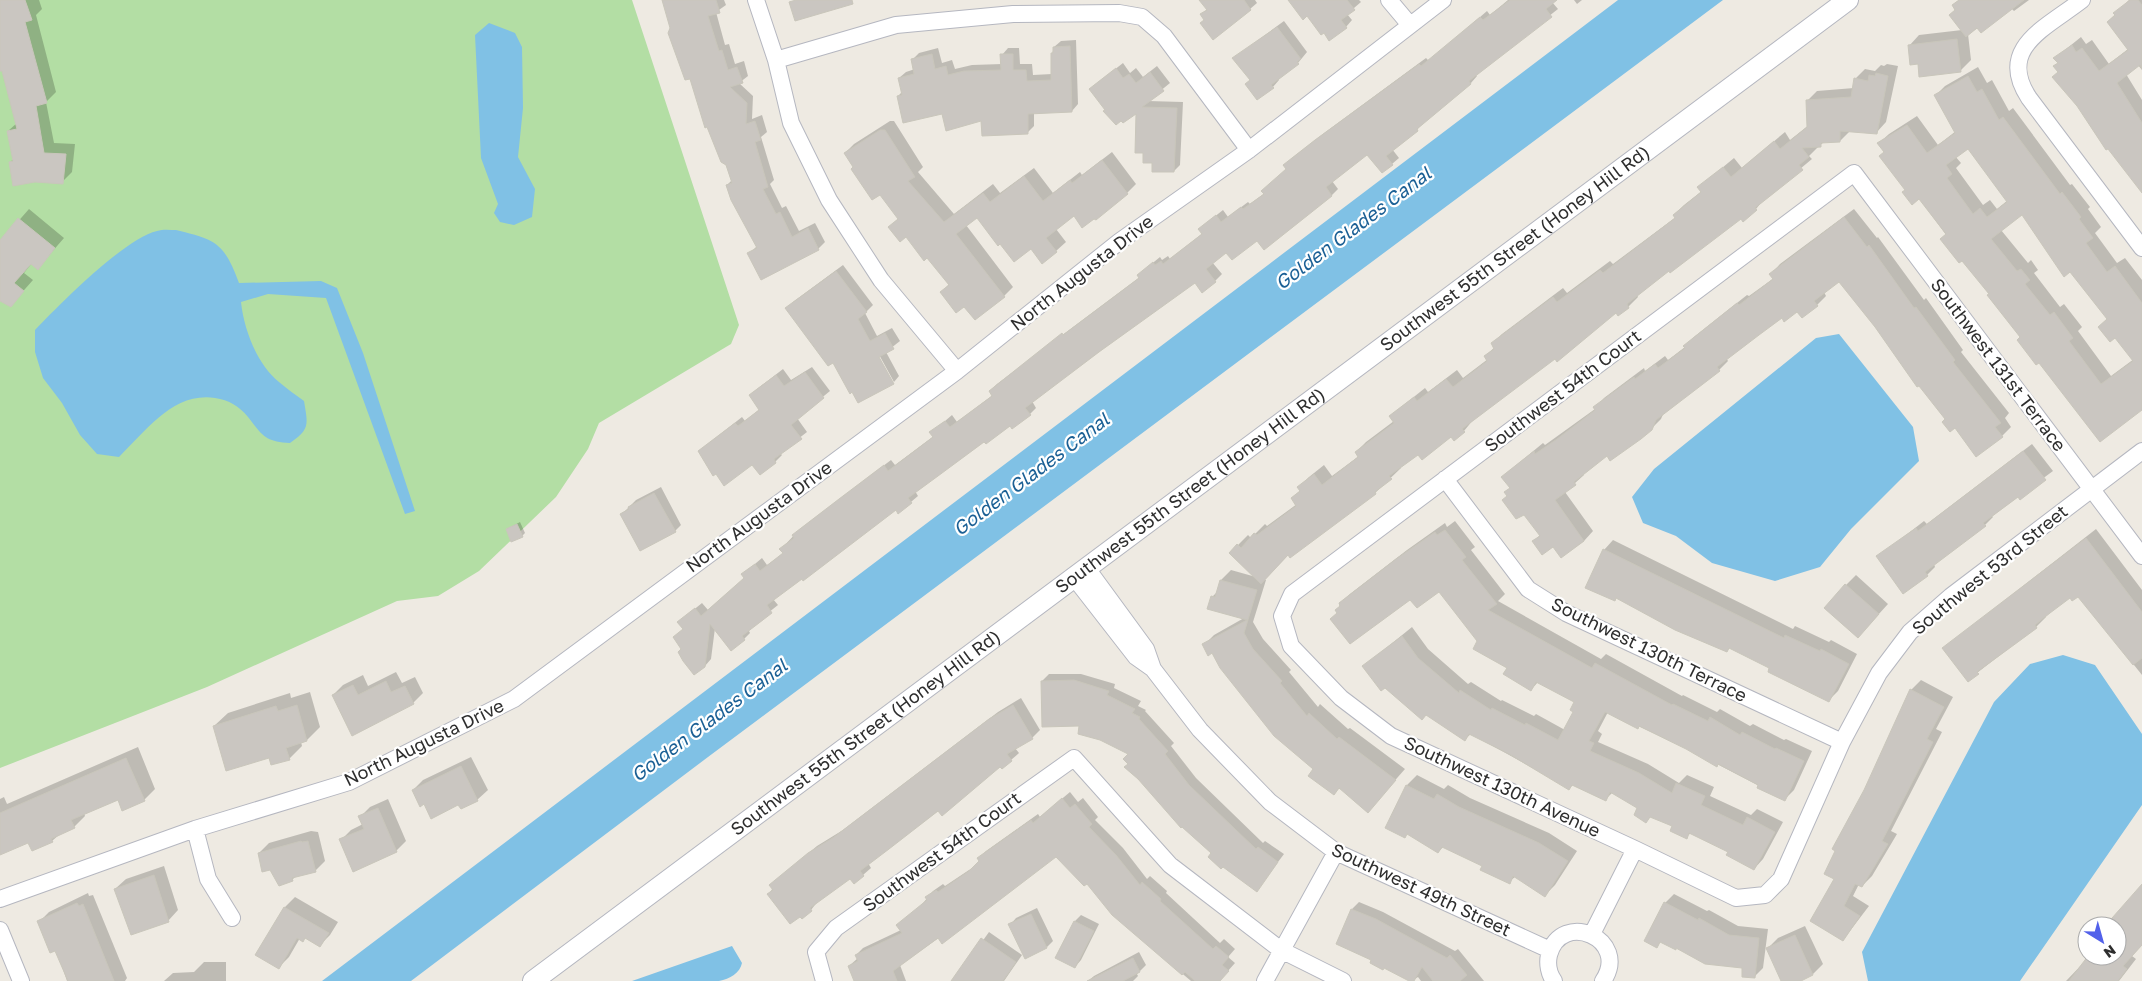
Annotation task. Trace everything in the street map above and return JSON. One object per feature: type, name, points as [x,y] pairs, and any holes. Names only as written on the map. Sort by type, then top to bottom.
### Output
[{"type":"street","points":[[756,0],[776,60],[791,123],[829,200],[881,280],[957,371]]},
{"type":"street","points":[[1389,0],[1410,25]]},
{"type":"street","name":"North Augusta Drive","points":[[0,899],[195,829],[349,782],[514,699],[957,371],[1120,241],[1249,150],[1443,0]]},
{"type":"street","name":"Southwest 55th Street (Honey Hill Rd)","points":[[533,981],[1848,0]]},
{"type":"street","points":[[2082,0],[2031,39],[2021,52],[2016,66],[2019,82],[2142,248]]},
{"type":"street","points":[[776,60],[896,25],[1013,14],[1119,13],[1142,17],[1164,36],[1249,150]]},
{"type":"street","name":"Southwest 54th Court","points":[[1282,616],[1292,594],[1854,173]]},
{"type":"street","name":"Southwest 131st Terrace","points":[[1854,173],[2142,556]]},
{"type":"street","name":"Southwest 53rd Street","points":[[1765,895],[1781,879],[1842,742],[1879,673],[1910,632],[1951,596],[2142,451]]},
{"type":"street","name":"Southwest 130th Terrace","points":[[1445,479],[1528,589],[1558,609],[1842,742]]},
{"type":"street","name":"Southwest 49th Street","points":[[1080,572],[1136,657],[1154,669],[1200,730],[1270,802],[1336,852],[1550,950]]},
{"type":"street","name":"Southwest 130th Avenue","points":[[1282,616],[1291,646],[1341,698],[1391,736],[1736,898],[1765,895]]},
{"type":"street","name":"Southwest 54th Court","points":[[824,981],[816,952],[836,928],[1074,758],[1170,865],[1281,950]]},
{"type":"street","points":[[195,829],[208,879],[232,918]]},
{"type":"street","points":[[1592,934],[1635,849]]},
{"type":"street","points":[[1266,981],[1281,950],[1336,852]]},
{"type":"street","points":[[0,930],[21,981]]},
{"type":"street","points":[[1554,981],[1549,969],[1550,950],[1564,936],[1583,932],[1592,934],[1606,947],[1609,956],[1610,979]]},
{"type":"street","points":[[1281,950],[1343,981]]},
{"type":"green space","points":[[0,0],[632,0],[739,325],[731,344],[599,423],[588,449],[556,497],[479,571],[438,596],[397,601],[207,687],[0,768]]},
{"type":"water","name":"Golden Glades Canal","points":[[1618,0],[1723,0],[708,757],[411,981],[322,981]]},
{"type":"water","points":[[489,23],[515,33],[522,47],[523,108],[518,157],[535,189],[532,217],[514,225],[500,222],[494,213],[498,204],[481,158],[475,35]]},
{"type":"water","points":[[176,230],[201,237],[217,245],[229,259],[239,283],[321,281],[337,288],[363,353],[415,511],[405,514],[326,298],[268,294],[241,302],[245,324],[253,346],[264,366],[279,382],[304,401],[306,426],[301,434],[290,443],[269,439],[257,429],[245,413],[225,400],[215,398],[200,398],[186,401],[174,407],[151,425],[119,457],[97,454],[80,435],[62,403],[43,378],[35,352],[35,330],[93,274],[128,246],[143,236],[157,231]]},
{"type":"water","points":[[1839,334],[1913,427],[1919,461],[1851,529],[1820,567],[1775,581],[1712,563],[1676,536],[1643,523],[1632,497],[1654,469],[1816,338]]},
{"type":"water","points":[[2063,655],[2095,665],[2142,734],[2142,805],[2020,981],[1868,981],[1862,952],[1994,702],[2030,664]]},
{"type":"water","points":[[732,946],[742,963],[737,973],[727,979],[719,981],[632,981]]},
{"type":"building","points":[[0,0],[25,0],[32,20],[25,22],[47,103],[36,106],[44,153],[66,154],[63,184],[35,182],[13,186],[9,162],[13,161],[7,131],[17,129],[2,71],[0,71]]},
{"type":"building","points":[[662,0],[716,0],[720,13],[708,16],[719,51],[722,50],[728,70],[737,67],[743,83],[730,87],[747,103],[746,124],[755,121],[761,140],[755,142],[768,187],[763,189],[776,214],[780,212],[792,237],[808,228],[819,250],[761,280],[747,253],[757,248],[731,200],[726,185],[732,183],[726,165],[721,162],[707,127],[705,128],[690,79],[685,80],[668,33],[670,28]]},
{"type":"building","points":[[796,0],[852,0],[853,4],[795,21],[789,2]]},
{"type":"building","points":[[1199,0],[1244,0],[1251,10],[1213,40],[1200,23],[1204,20],[1200,14],[1207,10]]},
{"type":"building","points":[[1288,0],[1347,0],[1355,10],[1341,20],[1347,28],[1329,41],[1324,33],[1321,35],[1307,16],[1303,20]]},
{"type":"building","points":[[1510,0],[1557,0],[1546,9],[1552,17],[1469,81],[1471,84],[1417,129],[1418,131],[1386,156],[1393,165],[1382,173],[1367,155],[1326,187],[1332,196],[1264,250],[1257,241],[1232,260],[1226,253],[1206,269],[1216,282],[1202,293],[1195,283],[1025,408],[1031,415],[1012,429],[1010,426],[986,444],[984,442],[908,498],[912,503],[898,514],[896,510],[803,581],[802,579],[767,605],[772,613],[742,636],[745,640],[731,651],[710,624],[705,667],[694,675],[678,652],[681,649],[673,637],[683,629],[677,622],[695,608],[701,616],[744,578],[741,574],[755,564],[760,571],[783,553],[779,549],[794,538],[792,535],[839,499],[884,465],[888,471],[933,437],[929,432],[945,421],[950,427],[992,396],[989,391],[1062,333],[1063,335],[1139,278],[1137,275],[1153,262],[1155,265],[1161,261],[1163,264],[1202,234],[1198,229],[1216,215],[1221,222],[1241,207],[1243,209],[1264,194],[1261,191],[1286,169],[1283,165],[1419,64],[1421,66],[1480,17],[1483,20]]},
{"type":"building","points":[[1959,0],[2024,0],[1981,33],[1977,28],[1966,37],[1949,15],[1955,10],[1952,5]]},
{"type":"building","points":[[2130,0],[2138,0],[2142,5],[2142,69],[2140,65],[2117,83],[2142,123],[2142,193],[2108,149],[2106,150],[2077,106],[2052,77],[2058,72],[2053,66],[2058,63],[2053,58],[2072,45],[2076,52],[2082,48],[2099,71],[2128,50],[2107,22],[2115,15],[2113,13]]},
{"type":"building","points":[[1277,27],[1301,59],[1297,62],[1299,64],[1271,85],[1274,88],[1257,100],[1245,84],[1250,80],[1232,58]]},
{"type":"building","points":[[1957,39],[1961,72],[1919,77],[1918,64],[1910,65],[1908,45]]},
{"type":"building","points":[[1070,46],[1072,112],[1028,114],[1028,134],[982,136],[981,121],[946,131],[942,114],[903,123],[897,96],[902,95],[898,78],[914,74],[911,59],[932,54],[935,69],[946,66],[948,75],[964,71],[1001,70],[1000,54],[1013,54],[1013,70],[1026,70],[1027,81],[1051,80],[1051,53],[1053,53],[1053,47]]},
{"type":"building","points":[[1116,68],[1123,78],[1129,74],[1136,83],[1150,72],[1164,91],[1142,107],[1177,108],[1174,172],[1152,172],[1152,163],[1143,163],[1143,153],[1135,153],[1136,114],[1123,123],[1121,121],[1116,125],[1103,111],[1105,110],[1089,89]]},
{"type":"building","points":[[1876,73],[1888,76],[1877,134],[1840,131],[1840,142],[1821,143],[1821,147],[1802,148],[1809,157],[1799,165],[1803,170],[1755,208],[1757,210],[1743,222],[1741,219],[1670,273],[1669,271],[1627,304],[1629,308],[1618,316],[1616,313],[1557,362],[1555,359],[1462,429],[1465,432],[1454,441],[1451,437],[1422,460],[1418,455],[1389,476],[1392,479],[1375,492],[1376,494],[1290,558],[1288,555],[1261,584],[1229,553],[1237,544],[1241,548],[1254,533],[1257,535],[1296,506],[1291,498],[1300,491],[1297,487],[1314,474],[1322,485],[1358,457],[1355,452],[1394,423],[1389,416],[1414,397],[1417,401],[1446,379],[1453,387],[1487,361],[1484,356],[1494,349],[1491,343],[1553,297],[1557,302],[1600,270],[1603,273],[1675,218],[1673,215],[1701,192],[1697,187],[1723,167],[1731,177],[1774,141],[1780,149],[1807,127],[1806,100],[1851,97],[1854,78],[1868,81],[1869,75],[1875,76]]},
{"type":"building","points":[[1968,76],[1977,92],[1982,89],[1999,120],[2003,117],[2060,194],[2062,192],[2081,217],[2079,219],[2093,238],[2086,243],[2107,272],[2115,266],[2142,303],[2142,410],[2100,442],[2039,363],[2036,365],[2017,340],[2020,337],[1987,295],[1989,294],[1962,261],[1959,263],[1940,239],[1946,234],[1919,199],[1912,205],[1902,192],[1905,190],[1879,156],[1884,152],[1877,143],[1907,125],[1927,153],[1955,133],[1934,95]],"holes":[[[1968,149],[2007,202],[1987,217],[1980,208],[1973,214],[1947,178],[1952,174],[1946,165]],[[2022,215],[2064,277],[2070,272],[2107,319],[2098,327],[2110,342],[2115,338],[2133,361],[2101,384],[2069,341],[2073,338],[2054,312],[2050,315],[2025,284],[2030,280],[2021,269],[2017,271],[1991,239]]]},
{"type":"building","points":[[880,130],[885,130],[915,177],[908,181],[944,222],[983,193],[990,202],[1024,176],[1043,201],[1070,180],[1072,183],[1102,160],[1128,194],[1096,220],[1094,219],[1082,228],[1074,216],[1046,238],[1057,252],[1042,264],[1031,249],[1014,262],[1000,244],[998,246],[977,218],[956,234],[1005,297],[975,320],[964,307],[956,313],[940,292],[949,285],[927,258],[924,261],[906,237],[900,242],[888,227],[898,219],[880,195],[872,200],[851,169],[853,167],[844,153]]},
{"type":"building","points":[[1844,217],[1867,247],[1869,245],[1914,308],[1916,307],[1955,360],[1953,362],[2001,423],[1995,427],[2003,437],[1976,457],[1955,428],[1950,432],[1942,422],[1945,419],[1919,386],[1917,387],[1875,327],[1839,282],[1814,301],[1818,306],[1802,318],[1797,312],[1784,322],[1782,318],[1717,367],[1720,371],[1656,420],[1652,430],[1641,439],[1610,461],[1607,456],[1574,482],[1576,485],[1555,500],[1584,541],[1561,558],[1553,547],[1542,555],[1532,541],[1540,536],[1524,515],[1516,519],[1502,500],[1507,496],[1504,492],[1510,488],[1501,477],[1534,451],[1535,454],[1557,439],[1595,410],[1593,407],[1634,377],[1635,379],[1655,364],[1658,368],[1685,348],[1683,346],[1737,303],[1739,305],[1773,279],[1769,274]]},
{"type":"building","points":[[18,218],[55,248],[38,270],[31,264],[14,283],[24,291],[11,307],[0,301],[0,240]]},
{"type":"building","points":[[836,271],[867,312],[858,319],[870,341],[885,333],[894,349],[879,357],[894,384],[858,403],[852,392],[850,394],[833,363],[828,366],[785,308]]},
{"type":"building","points":[[805,372],[824,398],[791,425],[802,439],[774,459],[776,463],[760,475],[752,465],[724,486],[716,474],[713,476],[698,451],[735,423],[738,426],[759,410],[749,395],[776,375],[784,386]]},
{"type":"building","points":[[2023,451],[2046,480],[2020,500],[2018,497],[1983,523],[1986,526],[1925,572],[1928,576],[1903,594],[1876,556],[1916,528],[1918,531]]},
{"type":"building","points":[[654,493],[676,532],[640,551],[620,514],[629,509],[628,507]]},
{"type":"building","points":[[517,524],[523,537],[511,542],[506,529]]},
{"type":"building","points":[[1445,530],[1466,557],[1462,560],[1497,604],[1488,610],[1592,668],[1595,663],[1672,705],[1708,721],[1710,717],[1740,735],[1742,732],[1804,761],[1785,801],[1757,788],[1758,785],[1718,764],[1717,767],[1686,749],[1639,726],[1638,729],[1605,712],[1589,741],[1594,743],[1590,751],[1639,773],[1672,793],[1676,783],[1705,796],[1701,805],[1743,825],[1747,817],[1775,832],[1754,870],[1726,855],[1728,852],[1689,833],[1687,839],[1670,831],[1672,826],[1650,817],[1646,823],[1634,815],[1637,808],[1610,792],[1606,801],[1572,785],[1569,790],[1509,754],[1469,734],[1465,741],[1426,715],[1422,720],[1385,688],[1381,691],[1362,666],[1402,636],[1418,658],[1459,693],[1460,690],[1491,710],[1492,708],[1525,725],[1526,723],[1558,740],[1573,712],[1570,710],[1574,702],[1536,682],[1531,691],[1503,674],[1507,668],[1473,649],[1477,641],[1439,592],[1417,608],[1410,600],[1350,644],[1330,619],[1337,613],[1335,610],[1340,606],[1339,603],[1435,532],[1437,535]]},
{"type":"building","points":[[2086,538],[2142,612],[2142,658],[2133,665],[2078,597],[2072,601],[2070,598],[2035,625],[2037,628],[1977,672],[1979,674],[1968,682],[1942,648]]},
{"type":"building","points":[[1603,549],[1784,638],[1785,635],[1820,651],[1821,649],[1849,664],[1829,702],[1768,672],[1769,668],[1729,648],[1727,652],[1675,630],[1616,598],[1615,601],[1585,588]]},
{"type":"building","points":[[1220,580],[1257,590],[1244,633],[1253,649],[1282,681],[1280,683],[1307,716],[1309,713],[1337,739],[1339,737],[1396,780],[1368,813],[1339,788],[1334,795],[1308,776],[1313,769],[1274,736],[1220,668],[1212,653],[1208,656],[1202,644],[1247,620],[1207,609],[1211,596],[1215,597]]},
{"type":"building","points":[[1845,584],[1879,614],[1858,638],[1824,608]]},
{"type":"building","points":[[1074,680],[1109,691],[1107,695],[1135,709],[1132,713],[1140,717],[1139,719],[1168,751],[1165,754],[1189,785],[1256,849],[1258,847],[1278,862],[1257,892],[1223,867],[1221,869],[1208,857],[1211,853],[1181,828],[1138,779],[1124,767],[1128,764],[1123,759],[1128,754],[1100,740],[1078,734],[1079,726],[1042,727],[1041,681]]},
{"type":"building","points":[[386,681],[391,692],[405,686],[414,704],[352,736],[332,695],[353,685],[358,695]]},
{"type":"building","points":[[1910,689],[1944,707],[1927,739],[1933,742],[1882,841],[1888,844],[1862,887],[1855,884],[1844,906],[1860,916],[1843,941],[1810,921],[1834,879],[1824,874],[1835,851],[1832,849],[1864,790]]},
{"type":"building","points":[[297,705],[307,741],[286,748],[290,760],[271,765],[269,758],[226,771],[213,726],[276,706],[278,711]]},
{"type":"building","points":[[1013,705],[1033,739],[1007,754],[1012,761],[1002,769],[1000,767],[942,816],[938,811],[860,871],[864,876],[854,884],[850,879],[810,908],[812,911],[802,919],[800,917],[790,924],[767,894],[773,890],[769,885],[808,853],[834,837],[989,719]]},
{"type":"building","points":[[126,758],[145,801],[122,811],[118,800],[71,820],[75,828],[51,839],[53,842],[32,851],[28,843],[0,855],[0,813]]},
{"type":"building","points":[[461,766],[478,801],[461,809],[458,805],[431,819],[424,804],[420,807],[412,790]]},
{"type":"building","points":[[1406,785],[1434,799],[1437,794],[1459,807],[1539,843],[1568,861],[1545,897],[1513,876],[1510,884],[1480,870],[1482,866],[1442,847],[1438,853],[1407,834],[1405,838],[1385,828]]},
{"type":"building","points":[[1062,798],[1070,808],[1075,804],[1092,824],[1089,827],[1116,855],[1140,885],[1142,882],[1213,949],[1216,946],[1229,957],[1222,965],[1229,971],[1220,981],[1195,981],[1185,972],[1182,975],[1112,915],[1087,884],[1084,886],[1056,857],[942,944],[938,938],[893,971],[897,981],[854,981],[848,966],[858,961],[855,955],[902,933],[896,925],[927,900],[925,897],[936,890],[938,892],[969,871],[979,861],[977,858],[1031,820],[1033,823]]},
{"type":"building","points":[[378,808],[397,852],[353,872],[339,839],[364,829],[358,816]]},
{"type":"building","points":[[301,841],[308,841],[316,872],[292,878],[293,881],[279,886],[270,870],[262,872],[258,853]]},
{"type":"building","points":[[154,875],[169,922],[131,935],[114,889]]},
{"type":"building","points":[[2142,884],[2142,945],[2127,962],[2127,916],[2114,916]]},
{"type":"building","points":[[1664,902],[1698,920],[1699,918],[1729,935],[1759,938],[1755,978],[1742,977],[1742,968],[1705,964],[1676,948],[1676,950],[1660,942],[1657,948],[1644,941]]},
{"type":"building","points":[[77,903],[79,906],[83,904],[114,981],[68,981],[55,951],[50,953],[37,921]]},
{"type":"building","points":[[284,907],[329,933],[320,947],[305,938],[303,942],[297,938],[279,969],[255,955]]},
{"type":"building","points":[[1351,909],[1376,919],[1447,958],[1450,955],[1467,975],[1460,981],[1433,981],[1422,967],[1414,981],[1409,981],[1384,968],[1383,970],[1370,963],[1371,960],[1336,944]]},
{"type":"building","points":[[1031,914],[1047,948],[1025,959],[1008,924]]},
{"type":"building","points":[[1074,921],[1094,931],[1075,968],[1055,958]]},
{"type":"building","points":[[1795,935],[1813,975],[1801,981],[1781,981],[1766,948]]},
{"type":"building","points":[[981,938],[1016,962],[1003,981],[951,981]]},
{"type":"building","points":[[1133,958],[1140,972],[1123,981],[1087,981]]},
{"type":"building","points":[[2080,966],[2123,966],[2127,969],[2118,981],[2069,981]]}]
